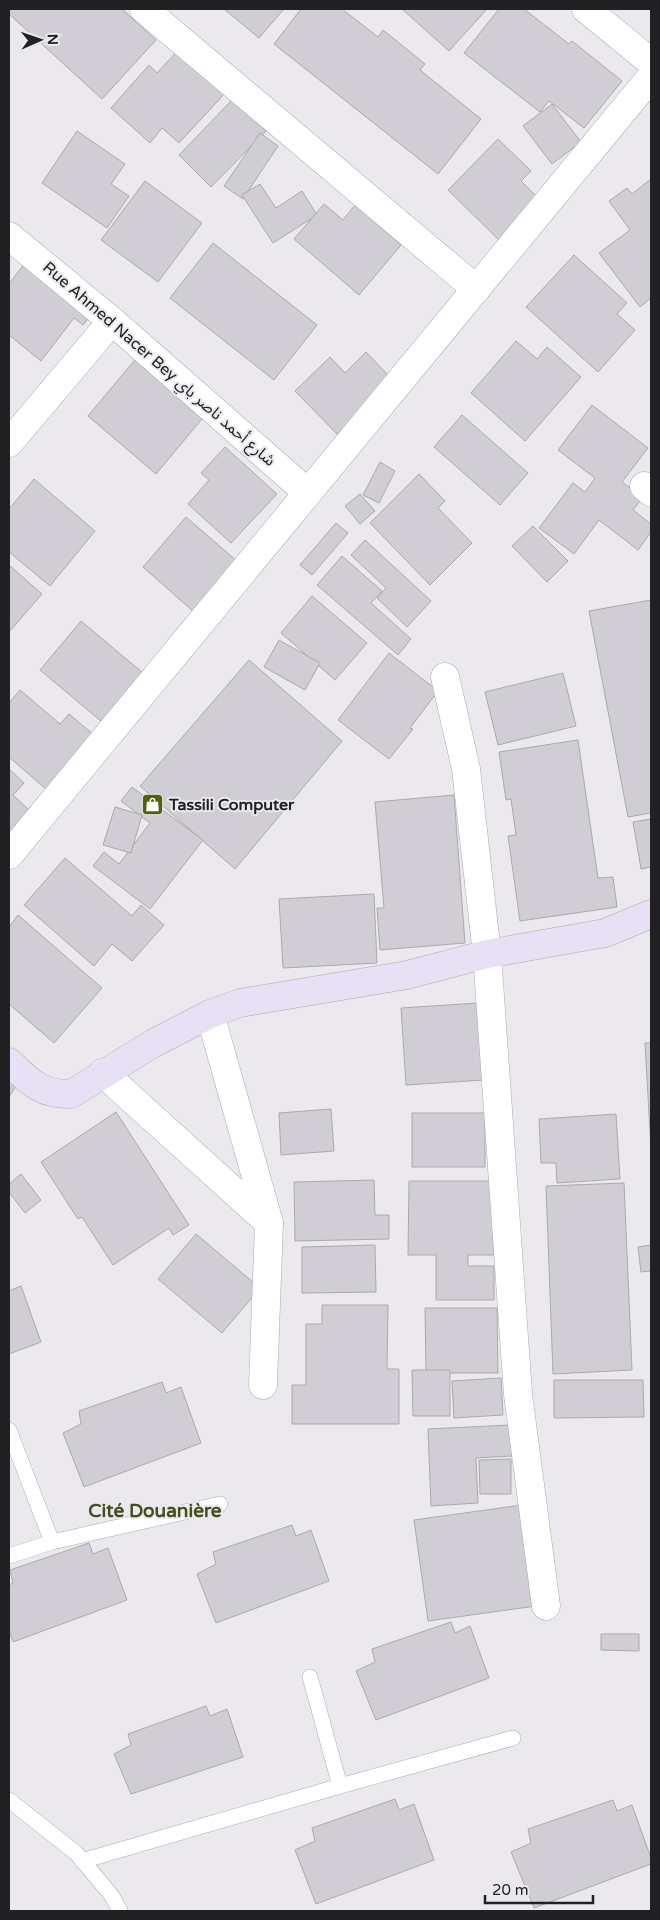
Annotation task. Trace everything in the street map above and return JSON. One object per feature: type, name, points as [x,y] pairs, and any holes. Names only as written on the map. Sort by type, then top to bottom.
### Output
[{"type":"street","points":[[144,9],[476,289]]},
{"type":"street","points":[[586,9],[651,62]]},
{"type":"street","points":[[9,855],[651,77]]},
{"type":"street","name":"Rue Ahmed Nacer Bey شارع أحمد ناصر باي","points":[[9,236],[112,322],[308,493]]},
{"type":"street","points":[[9,443],[112,322]]},
{"type":"street","points":[[445,676],[466,769],[486,954],[518,1394],[546,1606]]},
{"type":"street","points":[[9,1062],[35,1086],[57,1095],[71,1094],[154,1043],[210,1014],[240,1002],[407,975],[486,954],[605,933],[651,914]]},
{"type":"street","points":[[210,1014],[269,1223],[263,1385]]},
{"type":"street","points":[[103,1073],[269,1223]]},
{"type":"lane","points":[[9,1430],[52,1542]]},
{"type":"lane","points":[[9,1556],[52,1542],[220,1504]]},
{"type":"lane","points":[[310,1677],[340,1786]]},
{"type":"lane","points":[[82,1861],[513,1738]]},
{"type":"lane","points":[[9,1800],[76,1853],[112,1896],[120,1911]]},
{"type":"building","points":[[9,9],[122,9],[156,40],[102,99],[9,14]]},
{"type":"building","points":[[224,9],[284,9],[259,38]]},
{"type":"building","points":[[301,9],[342,9],[378,37],[383,30],[425,64],[420,70],[481,119],[438,174],[274,44]]},
{"type":"building","points":[[402,9],[487,9],[449,51]]},
{"type":"building","points":[[499,9],[524,9],[569,44],[572,41],[622,81],[584,128],[549,101],[540,112],[464,53]]},
{"type":"building","points":[[181,47],[228,90],[179,143],[162,128],[150,143],[111,108],[149,65],[157,73]]},
{"type":"building","points":[[233,99],[266,131],[211,187],[179,155]]},
{"type":"building","points":[[552,104],[581,142],[552,164],[523,126]]},
{"type":"building","points":[[77,131],[125,164],[111,184],[129,196],[107,228],[42,183]]},
{"type":"building","points":[[260,133],[278,146],[243,199],[224,186]]},
{"type":"building","points":[[498,139],[531,171],[521,181],[543,203],[503,244],[448,190]]},
{"type":"building","points":[[651,179],[651,298],[640,307],[599,253],[630,230],[609,201],[627,188],[632,194]]},
{"type":"building","points":[[145,181],[202,223],[158,282],[101,240]]},
{"type":"building","points":[[260,184],[276,208],[302,191],[317,215],[273,243],[242,195]]},
{"type":"building","points":[[324,204],[343,220],[355,205],[401,245],[359,295],[294,239]]},
{"type":"building","points":[[213,243],[317,325],[274,380],[170,298]]},
{"type":"building","points":[[574,255],[627,303],[617,314],[635,330],[598,372],[526,307]]},
{"type":"building","points":[[25,263],[90,316],[83,325],[74,318],[41,361],[9,335],[9,284]]},
{"type":"building","points":[[516,341],[537,359],[547,347],[581,377],[525,441],[471,393]]},
{"type":"building","points":[[366,352],[393,380],[337,434],[295,391],[330,357],[345,373]]},
{"type":"building","points":[[139,355],[207,413],[156,474],[88,416]]},
{"type":"building","points":[[592,405],[648,448],[622,482],[643,497],[633,510],[651,524],[651,532],[638,550],[599,520],[574,554],[539,528],[573,483],[585,492],[595,478],[558,450]]},
{"type":"building","points":[[462,415],[528,473],[500,505],[434,447]]},
{"type":"building","points":[[225,447],[277,494],[231,543],[188,504],[209,480],[201,473]]},
{"type":"building","points":[[380,462],[395,471],[379,503],[363,495]]},
{"type":"building","points":[[419,474],[445,501],[438,508],[472,543],[430,585],[370,523]]},
{"type":"building","points":[[34,479],[95,531],[50,586],[9,552],[9,509]]},
{"type":"building","points":[[360,494],[375,511],[360,524],[345,506]]},
{"type":"building","points":[[186,517],[238,562],[195,613],[143,567]]},
{"type":"building","points":[[336,523],[348,533],[312,575],[300,565]]},
{"type":"building","points":[[533,526],[568,561],[547,582],[512,546]]},
{"type":"building","points":[[365,540],[431,601],[407,627],[377,598],[386,588],[351,555]]},
{"type":"building","points":[[342,556],[382,591],[371,603],[411,639],[398,655],[317,585]]},
{"type":"building","points":[[9,565],[42,594],[9,632]]},
{"type":"building","points":[[312,596],[367,643],[335,680],[281,633]]},
{"type":"building","points":[[651,600],[651,813],[628,817],[589,611]]},
{"type":"building","points":[[81,621],[143,673],[102,722],[40,670]]},
{"type":"building","points":[[279,640],[320,663],[305,690],[264,667]]},
{"type":"building","points":[[389,653],[438,691],[410,728],[413,729],[389,759],[338,720]]},
{"type":"building","points":[[249,660],[342,741],[235,869],[140,786]]},
{"type":"building","points":[[563,673],[576,726],[498,745],[485,692]]},
{"type":"building","points":[[20,690],[60,724],[69,714],[94,735],[47,790],[9,757],[9,703]]},
{"type":"building","points":[[578,740],[598,878],[613,877],[617,907],[520,921],[508,836],[516,835],[511,799],[506,800],[499,752]]},
{"type":"building","points":[[9,769],[24,783],[13,795],[29,810],[9,833]]},
{"type":"building","points":[[132,787],[203,840],[150,909],[93,866],[104,852],[119,864],[150,823],[121,801]]},
{"type":"building","points":[[454,795],[465,943],[380,950],[377,908],[384,908],[375,802]]},
{"type":"building","points":[[115,807],[142,815],[131,853],[103,845]]},
{"type":"building","points":[[651,819],[651,867],[641,869],[633,822]]},
{"type":"building","points":[[65,858],[132,916],[141,905],[164,925],[132,961],[112,944],[94,966],[24,905]]},
{"type":"building","points":[[374,894],[377,963],[283,968],[279,899]]},
{"type":"building","points":[[18,915],[102,988],[54,1043],[9,1004],[9,927]]},
{"type":"building","points":[[479,1003],[484,1080],[406,1085],[401,1008]]},
{"type":"building","points":[[645,1043],[651,1043],[651,1149]]},
{"type":"building","points":[[9,1069],[22,1077],[9,1097]]},
{"type":"building","points":[[331,1109],[334,1151],[281,1155],[279,1113]]},
{"type":"building","points":[[116,1112],[189,1225],[173,1235],[169,1228],[113,1265],[82,1217],[78,1219],[41,1162]]},
{"type":"building","points":[[412,1113],[485,1113],[485,1167],[412,1167]]},
{"type":"building","points":[[616,1114],[620,1179],[557,1183],[556,1163],[541,1163],[539,1119]]},
{"type":"building","points":[[21,1174],[41,1200],[25,1213],[9,1192],[9,1184]]},
{"type":"building","points":[[374,1180],[375,1215],[389,1215],[389,1239],[295,1241],[294,1182]]},
{"type":"building","points":[[409,1181],[494,1181],[494,1255],[468,1255],[468,1266],[494,1266],[494,1300],[436,1300],[436,1255],[408,1255]]},
{"type":"building","points":[[624,1183],[632,1370],[553,1374],[546,1186]]},
{"type":"building","points":[[196,1234],[260,1288],[222,1333],[158,1279]]},
{"type":"building","points":[[375,1245],[376,1292],[302,1293],[302,1247]]},
{"type":"building","points":[[651,1245],[651,1271],[641,1272],[638,1247]]},
{"type":"building","points":[[21,1286],[41,1342],[9,1354],[9,1291]]},
{"type":"building","points":[[322,1305],[388,1305],[387,1369],[399,1369],[399,1424],[292,1424],[292,1385],[306,1385],[306,1324],[322,1324]]},
{"type":"building","points":[[425,1308],[497,1308],[498,1373],[426,1373]]},
{"type":"building","points":[[412,1370],[450,1370],[450,1416],[413,1416]]},
{"type":"building","points":[[501,1378],[503,1415],[454,1418],[452,1381]]},
{"type":"building","points":[[554,1380],[643,1380],[644,1417],[554,1418]]},
{"type":"building","points":[[162,1382],[166,1393],[181,1387],[201,1443],[84,1487],[63,1433],[81,1424],[79,1411]]},
{"type":"building","points":[[510,1425],[512,1456],[476,1458],[478,1503],[431,1506],[428,1429]]},
{"type":"building","points":[[511,1459],[511,1494],[480,1494],[479,1460]]},
{"type":"building","points":[[522,1505],[536,1606],[428,1621],[414,1520]]},
{"type":"building","points":[[292,1525],[296,1536],[311,1530],[329,1581],[216,1623],[197,1574],[216,1564],[213,1552]]},
{"type":"building","points":[[89,1543],[93,1554],[108,1548],[127,1600],[13,1642],[9,1630],[9,1585],[13,1583],[10,1570]]},
{"type":"building","points":[[451,1622],[455,1633],[470,1626],[489,1678],[376,1720],[356,1671],[375,1662],[372,1649]]},
{"type":"building","points":[[601,1634],[639,1634],[639,1651],[601,1650]]},
{"type":"building","points":[[206,1706],[210,1716],[227,1709],[243,1757],[131,1794],[114,1754],[131,1745],[128,1734]]},
{"type":"building","points":[[395,1799],[399,1810],[414,1804],[434,1860],[316,1904],[295,1850],[315,1841],[312,1828]]},
{"type":"building","points":[[613,1800],[617,1811],[632,1805],[651,1858],[651,1864],[534,1908],[511,1852],[531,1843],[528,1829]]},
{"type":"place","name":"Tassili Computer","points":[[153,805]]},
{"type":"district","name":"Cité Douanière","points":[[155,1511]]}]
